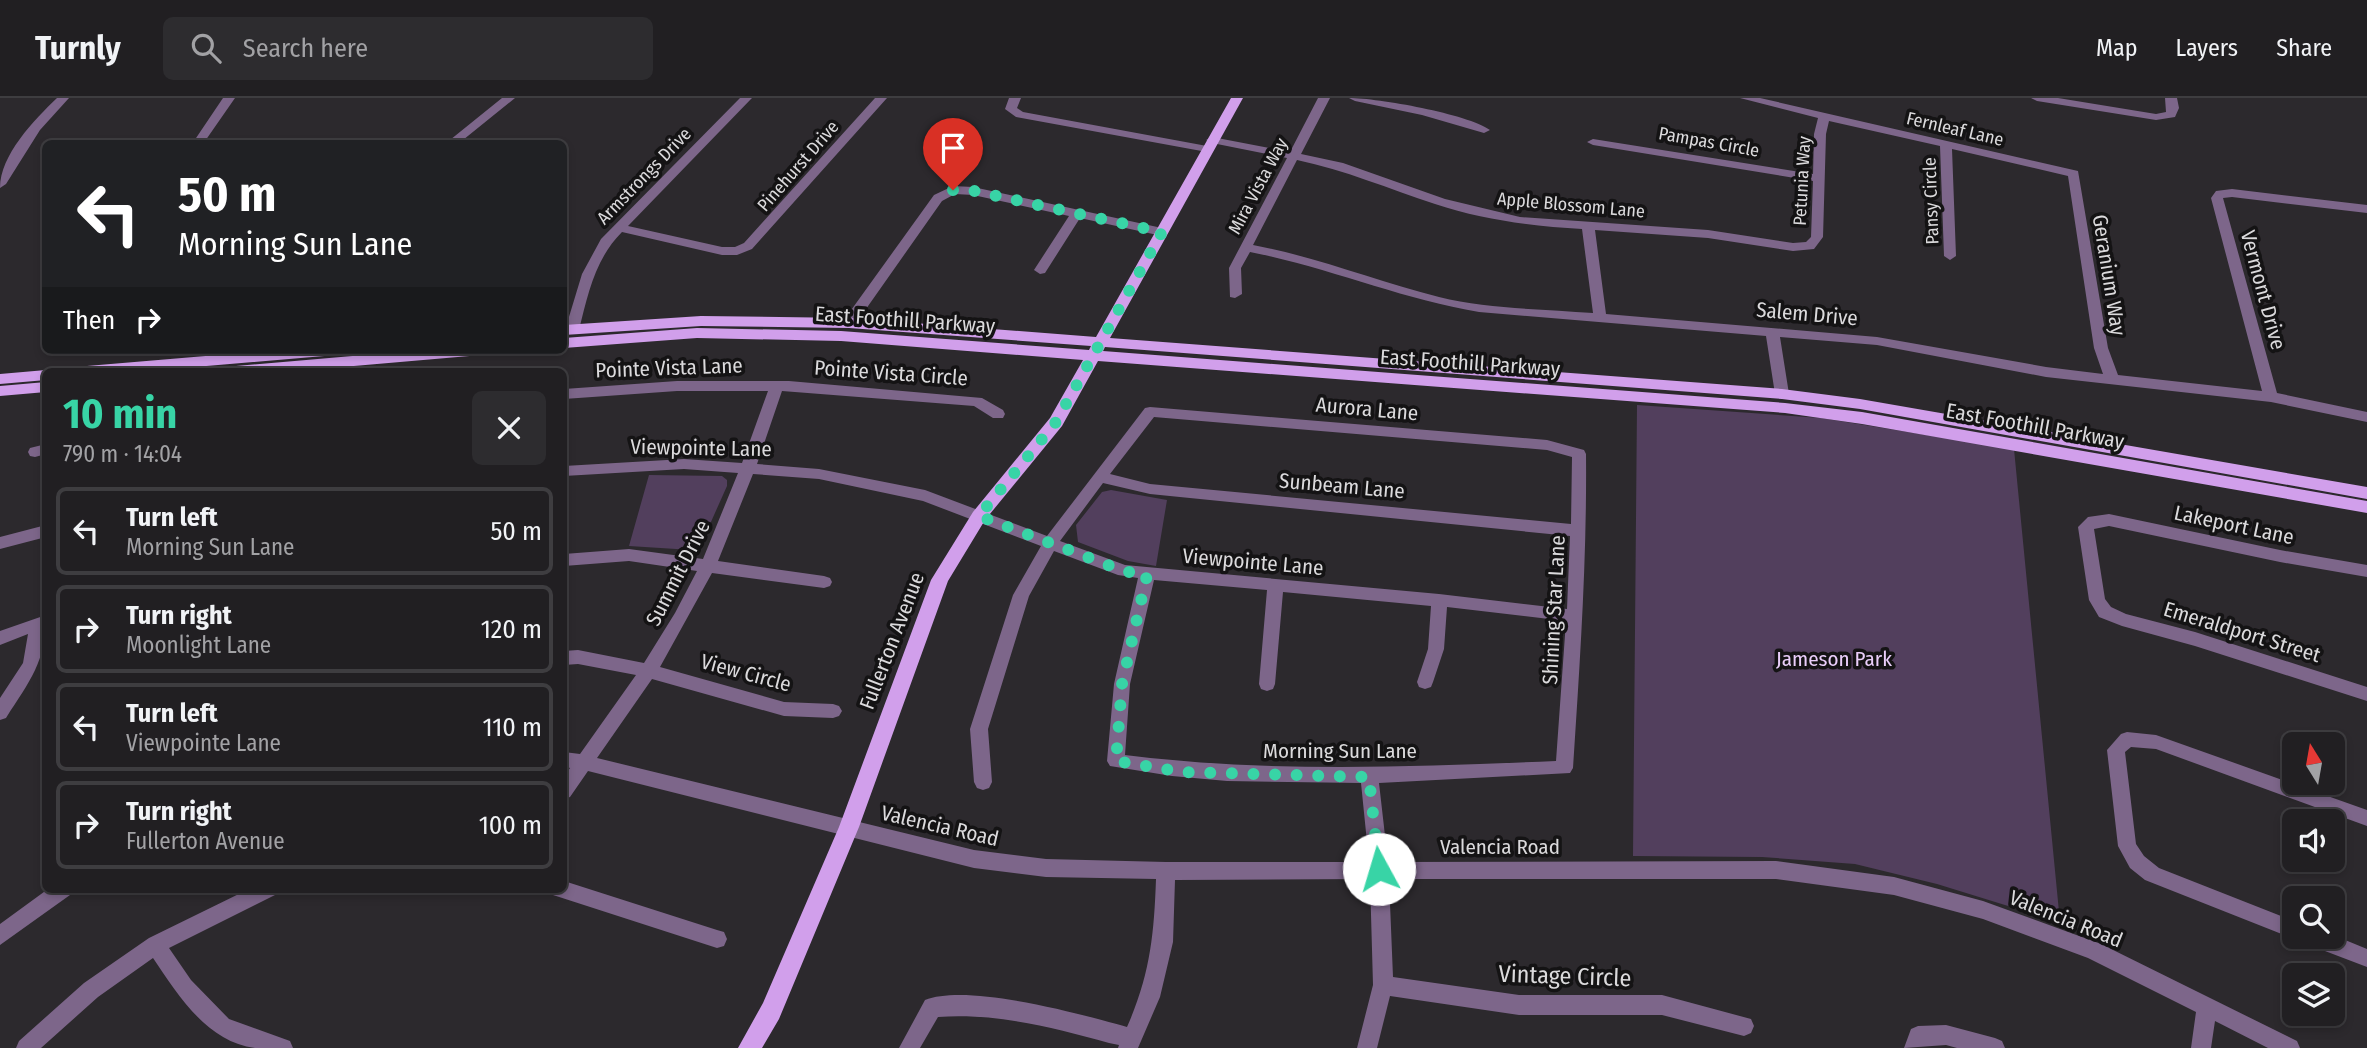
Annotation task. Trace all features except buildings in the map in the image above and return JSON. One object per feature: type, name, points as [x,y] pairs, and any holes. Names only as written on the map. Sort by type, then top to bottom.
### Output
[{"type":"main road","name":"Fullerton Avenue","points":[[749,1048],[771,1011],[849,827],[940,580],[979,516],[1056,422],[1237,98]]},
{"type":"main road","name":"East Foothill Parkway","points":[[567,334],[701,321],[849,323],[1099,348],[1785,408],[1876,420],[2367,507]]},
{"type":"main road","name":"East Foothill Parkway","points":[[567,334],[648,336],[758,332],[1099,348],[1782,394],[1901,411],[2367,493]]},
{"type":"main road","points":[[123,368],[289,354]]},
{"type":"main road","points":[[314,368],[444,354]]},
{"type":"main road","points":[[0,379],[42,375]]},
{"type":"main road","points":[[0,391],[42,387]]},
{"type":"street","points":[[0,184],[30,134],[44,115],[63,98]]},
{"type":"street","points":[[200,140],[229,98]]},
{"type":"street","points":[[455,140],[509,98]]},
{"type":"street","name":"Armstrongs Drive","points":[[567,331],[593,259],[617,228],[746,98]]},
{"type":"street","name":"Pinehurst Drive","points":[[617,228],[722,251],[737,251],[756,240],[881,98]]},
{"type":"street","name":"Mira Vista Way","points":[[1235,294],[1235,268],[1324,98]]},
{"type":"street","points":[[1355,98],[1424,112],[1484,130]]},
{"type":"street","name":"Fernleaf Lane","points":[[1746,98],[2074,174]]},
{"type":"street","points":[[2037,98],[2156,117],[2171,115],[2171,98]]},
{"type":"street","name":"Apple Blossom Lane","points":[[1013,103],[1020,115],[1339,165],[1479,214],[1520,221],[1708,234],[1793,247],[1810,246]]},
{"type":"street","name":"Petunia Way","points":[[1810,246],[1817,237],[1820,134],[1824,116]]},
{"type":"street","name":"Pampas Circle","points":[[1593,142],[1818,178]]},
{"type":"street","name":"Pansy Circle","points":[[1946,145],[1950,256]]},
{"type":"street","name":"Geranium Way","points":[[2074,174],[2101,348],[2112,379]]},
{"type":"street","points":[[849,323],[944,193],[963,189],[1162,232]]},
{"type":"street","name":"Vermont Drive","points":[[2271,397],[2217,198],[2220,194],[2232,193],[2366,211]]},
{"type":"street","points":[[1040,270],[1077,214]]},
{"type":"street","points":[[1587,225],[1600,316]]},
{"type":"street","name":"Salem Drive","points":[[1245,247],[1295,257],[1439,301],[1479,308],[1877,341],[2046,372],[2271,397],[2367,417]]},
{"type":"street","points":[[1772,331],[1782,394]]},
{"type":"street","name":"Pointe Vista Lane","points":[[567,394],[677,386],[777,386]]},
{"type":"street","name":"Pointe Vista Circle","points":[[777,386],[976,401],[998,414]]},
{"type":"street","name":"Summit Drive","points":[[567,786],[649,671],[681,618],[708,565],[749,468],[777,386]]},
{"type":"street","name":"Aurora Lane","points":[[1101,477],[1150,412],[1547,445],[1579,454]]},
{"type":"street","name":"Shining Star Lane","points":[[1564,768],[1576,616],[1580,531],[1579,454]]},
{"type":"street","name":"Viewpointe Lane","points":[[567,471],[684,464],[818,474],[925,496],[1124,571],[1439,600],[1576,616]]},
{"type":"street","points":[[983,782],[979,729],[1021,595],[1050,542],[1101,477]]},
{"type":"street","name":"Sunbeam Lane","points":[[1101,477],[1150,489],[1580,531]]},
{"type":"street","name":"Lakeport Lane","points":[[2105,612],[2097,600],[2086,527],[2093,521],[2109,520],[2280,556],[2367,571]]},
{"type":"street","points":[[0,543],[42,532]]},
{"type":"street","points":[[567,560],[629,555],[824,582]]},
{"type":"street","name":"Morning Sun Lane","points":[[1147,575],[1122,684],[1116,761],[1182,772],[1369,777],[1564,768]]},
{"type":"street","points":[[1267,684],[1276,584]]},
{"type":"street","points":[[1425,682],[1436,649],[1439,600]]},
{"type":"street","name":"Emeraldport Street","points":[[2105,612],[2122,620],[2194,639],[2367,694]]},
{"type":"street","points":[[0,638],[42,621]]},
{"type":"street","points":[[0,713],[31,664],[42,621]]},
{"type":"street","name":"View Circle","points":[[567,658],[578,657],[649,671],[784,709],[832,710]]},
{"type":"street","points":[[2282,925],[2152,874],[2137,862],[2127,846],[2116,750],[2127,739],[2155,742],[2367,818]]},
{"type":"street","name":"Valencia Road","points":[[567,759],[974,859],[1046,868],[1166,871],[1776,870],[1894,886],[1983,910],[2094,951],[2206,1009],[2290,1048]]},
{"type":"street","points":[[1367,1048],[1384,985],[1379,869],[1369,777]]},
{"type":"street","points":[[909,1048],[932,1007],[955,1004],[1066,1020],[1130,1043],[1150,997],[1163,942],[1166,871]]},
{"type":"street","points":[[567,891],[717,939]]},
{"type":"street","points":[[0,936],[58,893]]},
{"type":"street","points":[[26,1048],[91,990],[156,944],[260,893]]},
{"type":"street","points":[[156,944],[184,987],[223,1027],[283,1048]]},
{"type":"street","points":[[2344,949],[2367,958]]},
{"type":"street","name":"Vintage Circle","points":[[1384,985],[1519,1005],[1662,1005],[1744,1026]]},
{"type":"street","points":[[2201,1048],[2206,1009]]},
{"type":"street","points":[[1916,1042],[1946,1035],[1995,1048]]},
{"type":"green space","name":"Jameson Park","points":[[1637,405],[1821,418],[2014,449],[2060,922],[1937,884],[1855,864],[1762,857],[1633,856]]},
{"type":"green space","points":[[649,475],[722,476],[727,480],[727,486],[702,542],[692,550],[629,546]]},
{"type":"green space","points":[[1111,490],[1167,500],[1156,566],[1128,561],[1078,542],[1076,525],[1102,492]]},
{"type":"route","points":[[953,190],[974,191],[1162,232],[1056,422],[979,516],[1124,571],[1147,575],[1122,684],[1116,761],[1182,772],[1369,777],[1379,869]]}]
